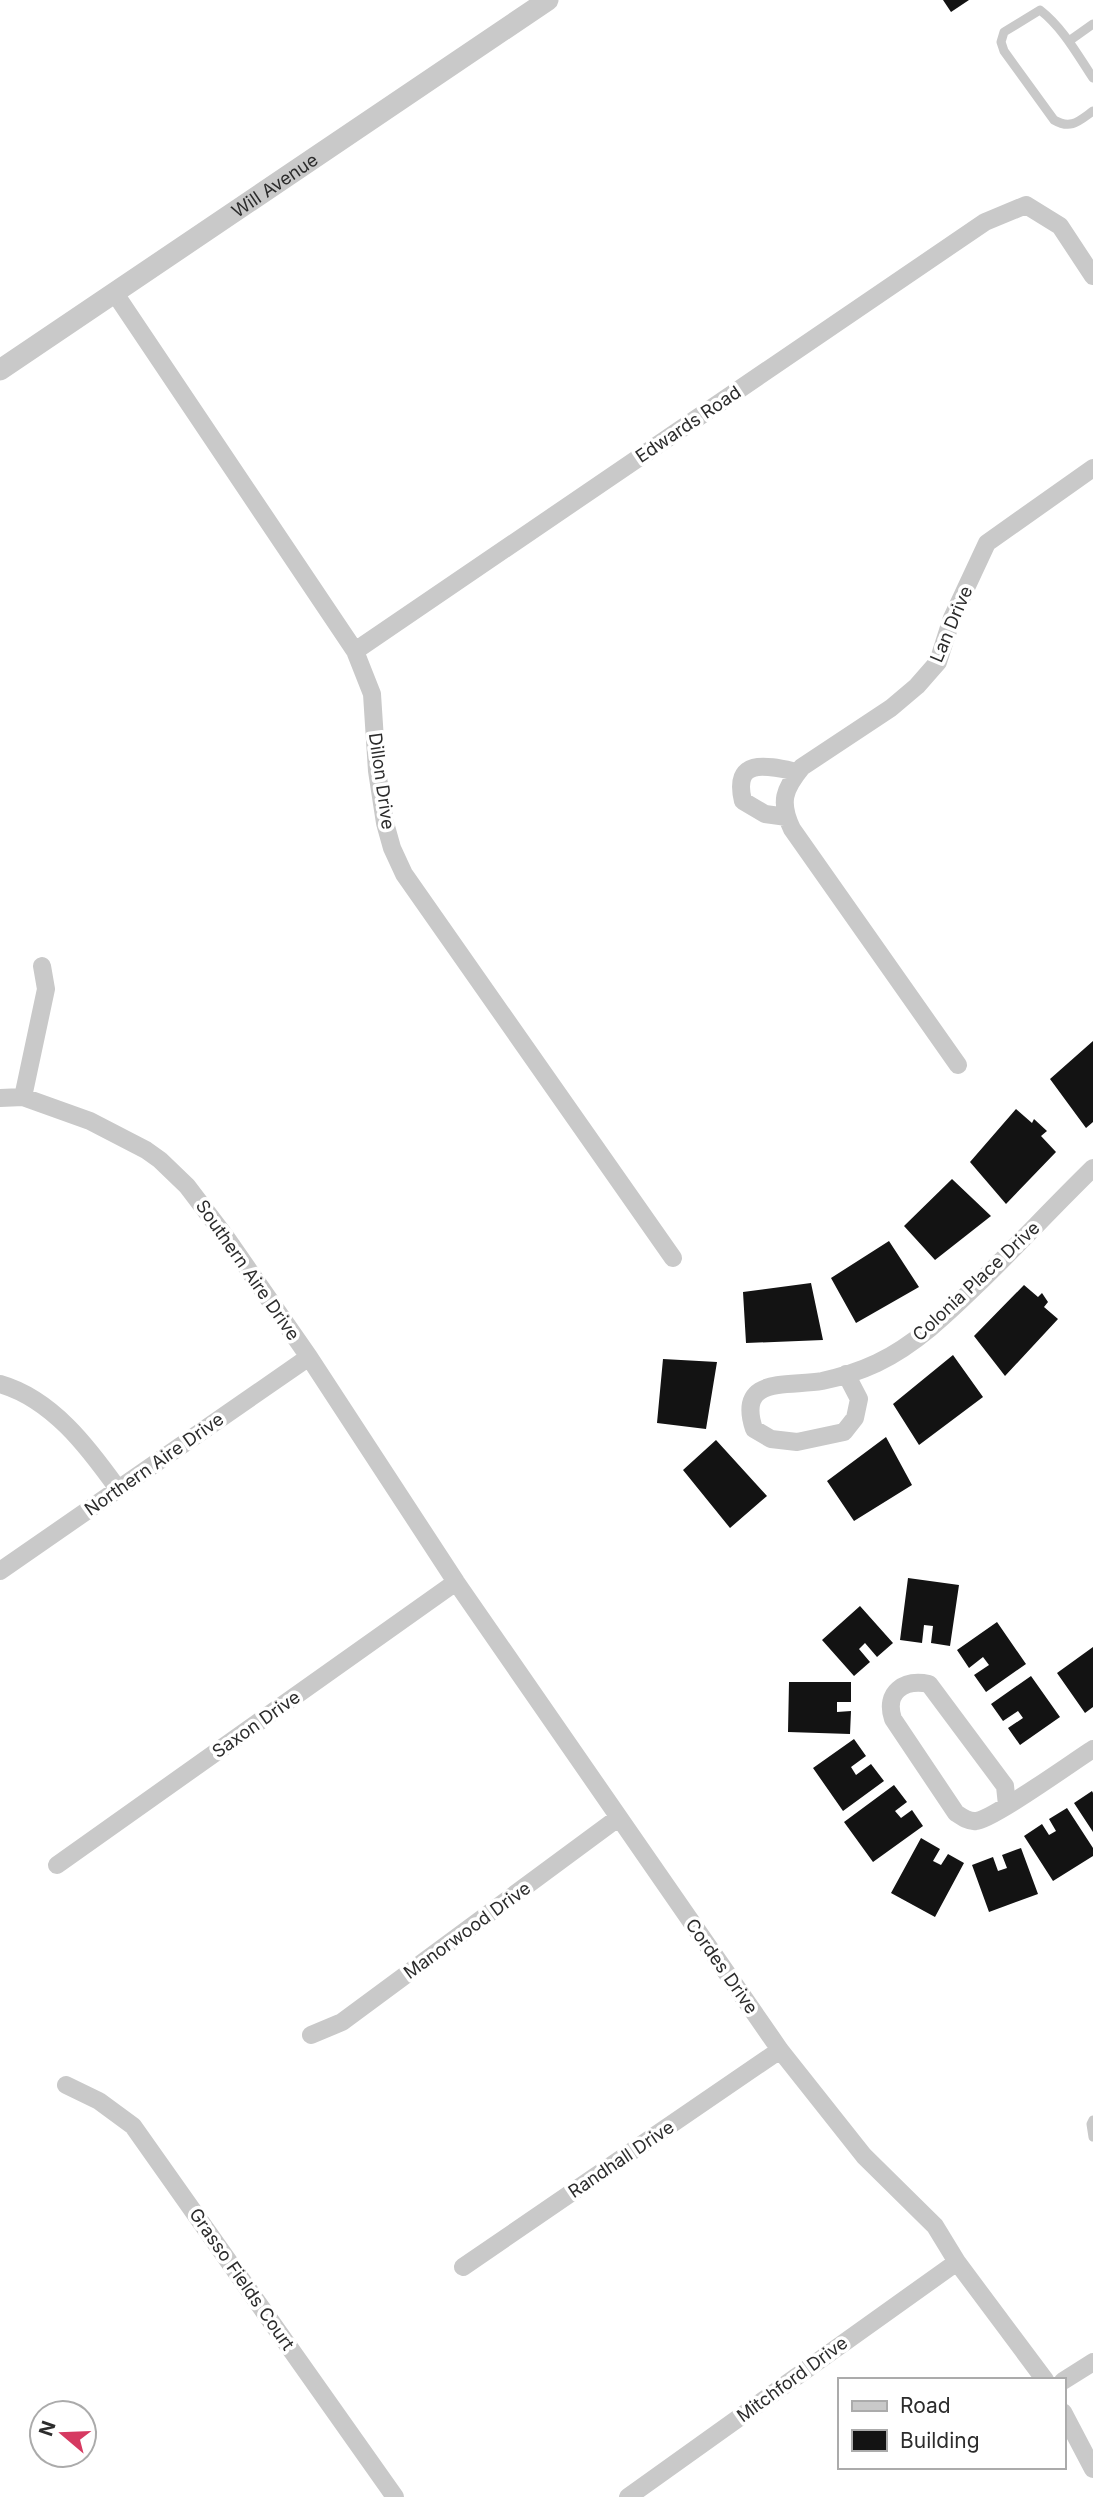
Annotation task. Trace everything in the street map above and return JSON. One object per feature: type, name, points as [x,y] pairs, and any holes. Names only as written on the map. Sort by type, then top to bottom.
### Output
[{"type":"street","name":"Will Avenue","points":[[0,370],[548,0]]},
{"type":"street","name":"Edwards Road","points":[[355,651],[985,222],[1026,205],[1060,226],[1093,276]]},
{"type":"street","name":"Dillon Drive","points":[[114,292],[355,651],[372,694],[377,771],[385,823],[392,848],[404,874],[673,1258]]},
{"type":"street","name":"Lan Drive","points":[[797,772],[802,766],[891,708],[916,686],[937,662],[952,618],[987,543],[1093,468]]},
{"type":"street","points":[[787,817],[765,814],[743,801],[740,786],[745,773],[756,765],[770,765],[797,772],[784,798],[792,828],[958,1065]]},
{"type":"street","points":[[23,1097],[46,989],[43,966]]},
{"type":"street","name":"Southern Aire Drive","points":[[0,1098],[23,1097],[90,1121],[131,1141],[160,1160],[187,1186],[226,1236],[309,1357],[424,1532]]},
{"type":"street","name":"Colonia Place Drive","points":[[846,1374],[859,1399],[855,1418],[844,1432],[797,1442],[771,1439],[754,1429],[748,1413],[754,1396],[765,1388],[784,1383],[821,1381],[846,1374],[860,1371],[891,1356],[926,1331],[964,1297],[1093,1168]]},
{"type":"street","name":"Northern Aire Drive","points":[[0,1571],[309,1357]]},
{"type":"street","points":[[0,1384],[39,1405],[72,1430],[88,1447],[118,1489]]},
{"type":"street","name":"Cordes Drive","points":[[424,1532],[618,1818],[780,2050],[864,2156],[935,2227],[957,2262],[1044,2378]]},
{"type":"street","name":"Saxon Drive","points":[[57,1866],[456,1582]]},
{"type":"street","points":[[1007,1805],[1005,1786],[929,1684],[916,1681],[902,1686],[889,1707],[893,1720],[956,1813],[966,1819],[978,1821],[1007,1805],[1093,1749]]},
{"type":"street","name":"Manorwood Drive","points":[[311,2035],[342,2022],[618,1818]]},
{"type":"street","name":"Randhall Drive","points":[[463,2267],[780,2050]]},
{"type":"street","name":"Grasso Fields Court","points":[[66,2085],[99,2101],[133,2126],[395,2497]]},
{"type":"street","name":"Mitchford Drive","points":[[628,2497],[957,2262]]},
{"type":"street","points":[[1065,2380],[1093,2362]]},
{"type":"street","points":[[1065,2416],[1093,2469]]},
{"type":"lane","points":[[1093,78],[1069,41],[1040,10],[1004,32],[1000,42],[1004,51],[1054,120],[1063,126],[1071,126],[1093,111]]},
{"type":"lane","points":[[1069,41],[1093,24]]},
{"type":"lane","points":[[1093,2120],[1093,2137]]},
{"type":"building","points":[[943,0],[969,0],[951,12]]},
{"type":"building","points":[[1093,1041],[1093,1122],[1086,1128],[1050,1079]]},
{"type":"building","points":[[1016,1109],[1032,1123],[1034,1119],[1047,1131],[1041,1136],[1056,1152],[1006,1204],[970,1162]]},
{"type":"building","points":[[952,1179],[991,1216],[935,1260],[904,1226]]},
{"type":"building","points":[[889,1241],[919,1287],[856,1323],[831,1278]]},
{"type":"building","points":[[811,1283],[823,1340],[746,1343],[743,1292]]},
{"type":"building","points":[[1024,1285],[1038,1297],[1042,1293],[1048,1302],[1044,1307],[1058,1319],[1005,1376],[974,1336]]},
{"type":"building","points":[[953,1355],[983,1397],[919,1445],[893,1404]]},
{"type":"building","points":[[663,1359],[717,1362],[706,1429],[657,1423]]},
{"type":"building","points":[[886,1437],[912,1485],[854,1521],[827,1481]]},
{"type":"building","points":[[716,1440],[767,1496],[730,1528],[683,1470]]},
{"type":"building","points":[[908,1578],[959,1585],[950,1646],[931,1643],[933,1626],[924,1625],[922,1643],[900,1640]]},
{"type":"building","points":[[860,1606],[893,1643],[877,1657],[865,1643],[859,1649],[870,1662],[854,1676],[822,1640]]},
{"type":"building","points":[[997,1622],[1026,1664],[986,1692],[974,1675],[989,1665],[983,1657],[969,1668],[957,1650]]},
{"type":"building","points":[[1093,1647],[1093,1707],[1085,1713],[1057,1673]]},
{"type":"building","points":[[1031,1676],[1060,1717],[1020,1745],[1008,1728],[1023,1718],[1018,1711],[1003,1721],[991,1704]]},
{"type":"building","points":[[789,1682],[851,1682],[851,1702],[837,1702],[837,1712],[851,1711],[850,1734],[788,1732]]},
{"type":"building","points":[[854,1739],[866,1756],[851,1767],[856,1775],[871,1764],[884,1781],[843,1811],[813,1768]]},
{"type":"building","points":[[894,1785],[907,1802],[895,1811],[901,1818],[912,1810],[923,1826],[873,1862],[844,1822]]},
{"type":"building","points":[[1092,1791],[1093,1793],[1093,1832],[1074,1803]]},
{"type":"building","points":[[1067,1808],[1093,1848],[1093,1856],[1053,1881],[1024,1836],[1042,1824],[1049,1835],[1056,1831],[1049,1819]]},
{"type":"building","points":[[921,1838],[940,1849],[933,1861],[941,1865],[948,1854],[964,1863],[935,1917],[891,1893]]},
{"type":"building","points":[[1021,1848],[1038,1894],[989,1912],[972,1865],[993,1857],[998,1871],[1007,1868],[1002,1855]]}]
